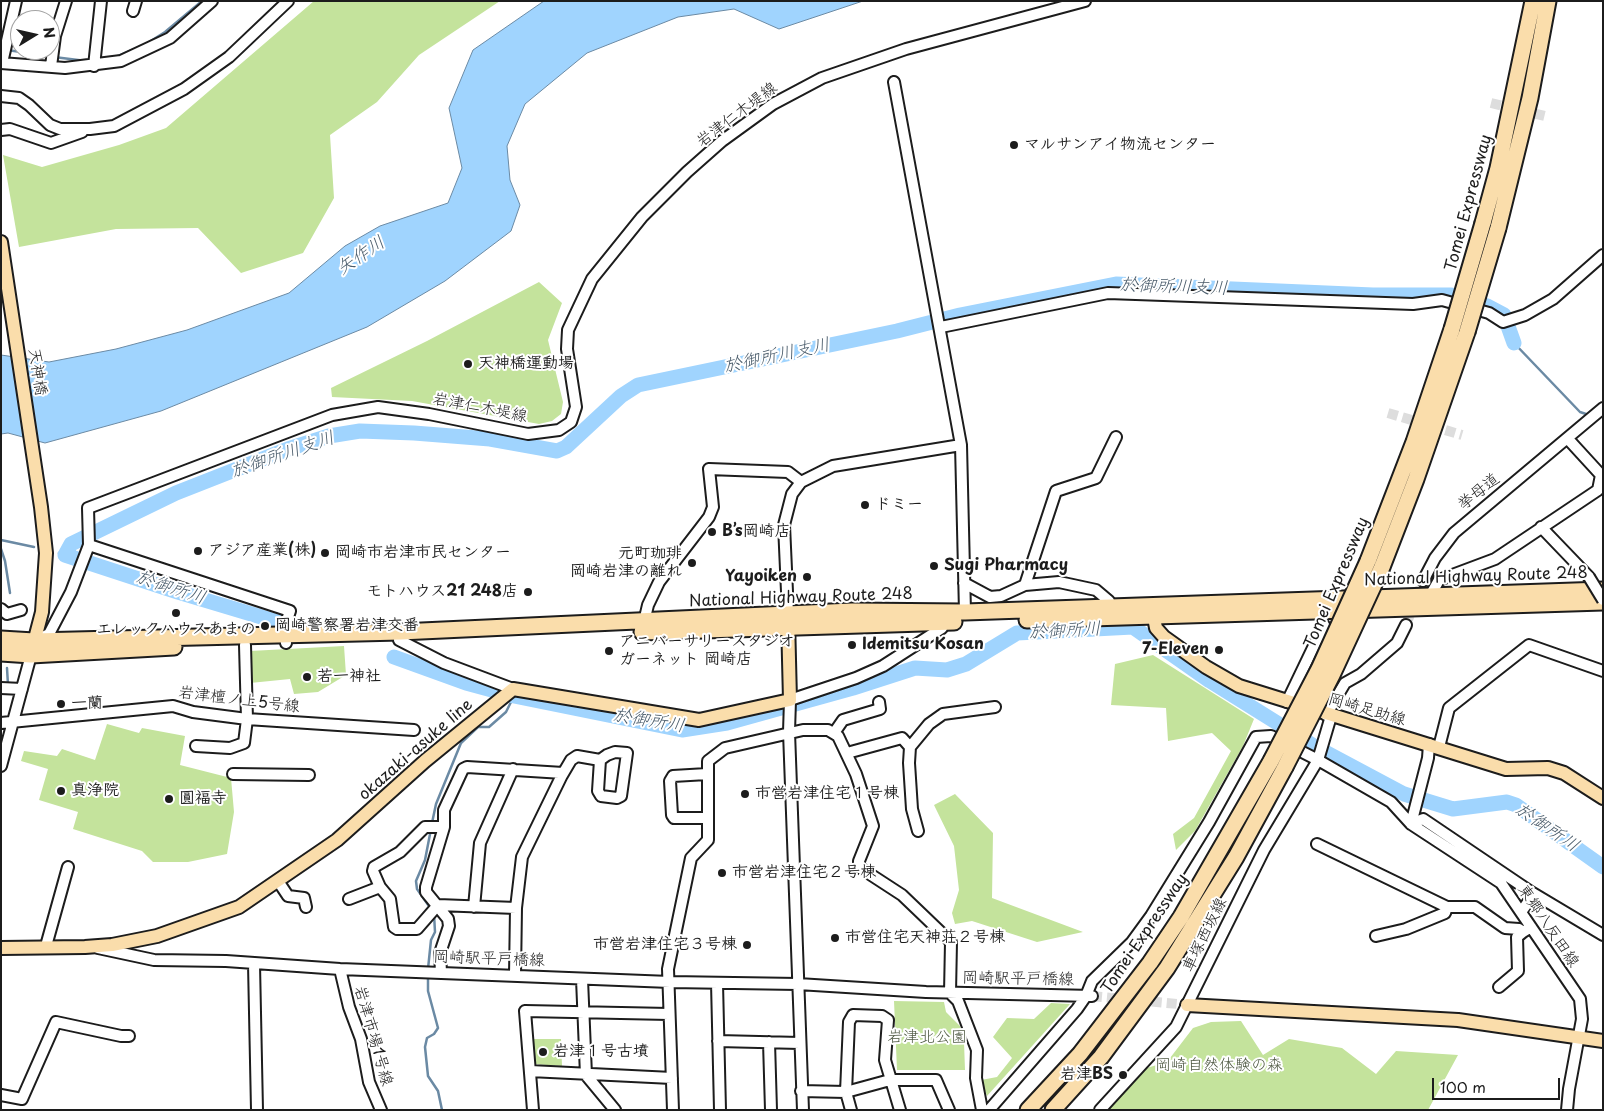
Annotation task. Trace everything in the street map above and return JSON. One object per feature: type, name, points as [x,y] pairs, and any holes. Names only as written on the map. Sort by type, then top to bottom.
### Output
[{"type":"highway","name":"Tomei Expressway","points":[[1053,1110],[1101,1057],[1167,968],[1236,856],[1368,560],[1414,442],[1452,329],[1483,224],[1500,158],[1532,1]]},
{"type":"highway","name":"Tomei Expressway","points":[[1028,1110],[1080,1054],[1150,963],[1181,917],[1226,841],[1278,764],[1336,667],[1382,568],[1420,470],[1467,332],[1498,228],[1530,98],[1548,1]]},
{"type":"highway","name":"National Highway Route 248","points":[[1,639],[32,648],[246,644],[286,638],[399,640],[788,620],[852,611],[1153,611],[1430,596],[1603,590]]},
{"type":"highway","name":"National Highway Route 248","points":[[1,653],[32,648],[644,622],[1603,601]]},
{"type":"main road","name":"天神橋","points":[[1,242],[41,507],[45,573],[42,612],[32,648]]},
{"type":"main road","name":"岡崎足助線","points":[[1153,611],[1159,633],[1206,667],[1239,686],[1506,769],[1548,768],[1564,772],[1603,798]]},
{"type":"main road","points":[[512,690],[700,720],[790,700],[788,620]]},
{"type":"main road","name":"okazaki-asuke line","points":[[1,948],[90,947],[157,936],[239,907],[337,840],[512,690]]},
{"type":"main road","points":[[1183,1005],[1458,1020],[1603,1041]]},
{"type":"street","points":[[16,1],[2,63],[65,68],[94,66],[121,60],[163,42],[212,1]]},
{"type":"street","points":[[51,66],[55,36],[66,1]]},
{"type":"street","points":[[94,66],[101,1]]},
{"type":"street","points":[[1,96],[19,98],[50,125],[60,129],[90,129],[114,126],[184,89],[229,57],[288,1]]},
{"type":"street","name":"岩津仁木堤線","points":[[87,548],[88,508],[332,415],[378,407],[429,414],[528,434],[559,430],[570,422],[576,407],[567,349],[568,330],[592,279],[642,217],[687,172],[722,141],[773,104],[822,78],[906,49],[1085,1]]},
{"type":"street","points":[[894,82],[941,327],[961,445],[965,612]]},
{"type":"street","points":[[1,130],[10,130],[51,143],[90,129]]},
{"type":"street","points":[[941,327],[1108,293],[1413,304],[1442,300],[1489,313],[1503,322],[1525,315],[1553,299],[1603,255]]},
{"type":"street","name":"挙母道","points":[[1424,581],[1435,558],[1454,533],[1603,408]]},
{"type":"street","points":[[1026,585],[1056,491],[1096,478],[1116,437]]},
{"type":"street","points":[[1430,596],[1439,580],[1494,559],[1598,490],[1601,475],[1568,439]]},
{"type":"street","points":[[788,620],[784,525],[792,494],[801,482],[833,466],[961,445]]},
{"type":"street","points":[[644,622],[648,605],[659,582],[709,517],[713,507],[710,470],[788,472],[801,482]]},
{"type":"street","points":[[1541,527],[1589,577],[1603,601]]},
{"type":"street","points":[[1,766],[14,723],[32,648],[49,634],[71,592],[87,548],[290,611],[286,638]]},
{"type":"street","points":[[964,583],[990,597],[1001,596],[1026,585],[1059,582],[1096,590],[1109,601]]},
{"type":"street","points":[[1,609],[7,614],[21,610]]},
{"type":"street","points":[[1287,702],[1324,625]]},
{"type":"street","points":[[1328,715],[1345,683],[1361,674],[1397,643],[1406,625]]},
{"type":"street","points":[[803,1110],[789,732],[790,700],[856,678],[883,666],[942,628]]},
{"type":"street","points":[[399,640],[444,663],[512,690]]},
{"type":"street","points":[[196,746],[230,748],[244,742],[247,719],[246,644]]},
{"type":"street","points":[[1411,824],[1428,758],[1449,708],[1529,645],[1603,671]]},
{"type":"street","points":[[1,688],[22,689]]},
{"type":"street","points":[[834,733],[843,720],[880,709],[879,702]]},
{"type":"street","name":"岩津檀ノ上5号線","points":[[1,723],[174,706],[193,712],[247,719],[414,730]]},
{"type":"street","points":[[918,831],[912,809],[909,763],[910,747],[929,724],[943,714],[996,707]]},
{"type":"street","name":"車塚西坂線","points":[[1100,1110],[1176,1027],[1183,1005],[1264,850],[1295,802],[1320,756],[1328,715]]},
{"type":"street","points":[[672,1110],[670,982],[668,969],[691,858],[694,852],[708,840],[708,760],[721,751],[789,732],[828,730],[838,736],[847,753],[873,826],[859,860],[859,867],[902,895],[951,942],[950,992],[958,1001],[977,1050],[976,1078],[982,1110]]},
{"type":"street","name":"東郷八反田線","points":[[1089,996],[1092,981],[1132,942],[1151,916],[1209,822],[1256,737],[1271,736],[1320,756],[1391,802],[1411,824],[1501,883],[1521,912],[1527,930],[1580,999],[1582,1019],[1567,1110]]},
{"type":"street","points":[[847,753],[902,738],[910,747]]},
{"type":"street","points":[[515,975],[516,908],[525,848],[561,777],[572,760],[577,756],[600,760],[616,752],[627,753],[622,796],[617,798],[601,796],[598,791],[600,760]]},
{"type":"street","points":[[441,972],[440,953],[449,926],[447,916],[425,889],[444,827],[444,810],[463,769],[467,767],[563,773],[561,777]]},
{"type":"street","points":[[474,906],[480,844],[513,769]]},
{"type":"street","points":[[233,774],[309,775]]},
{"type":"street","points":[[707,774],[673,776],[670,781],[672,815],[674,818],[708,818]]},
{"type":"street","points":[[1411,824],[1423,819],[1534,894],[1603,935]]},
{"type":"street","points":[[438,905],[417,929],[394,927],[390,899],[380,887],[373,874],[374,867],[400,852],[425,827],[444,827]]},
{"type":"street","points":[[1317,844],[1447,907],[1475,907],[1505,928],[1527,930]]},
{"type":"street","points":[[46,946],[68,867]]},
{"type":"street","points":[[278,881],[288,896],[304,898],[306,907]]},
{"type":"street","points":[[349,899],[380,887]]},
{"type":"street","points":[[1521,912],[1534,894]]},
{"type":"street","points":[[438,905],[516,908]]},
{"type":"street","points":[[1376,936],[1406,929],[1445,912],[1447,907]]},
{"type":"street","points":[[1499,987],[1518,971],[1517,937],[1527,930]]},
{"type":"street","name":"岡崎駅平戸橋線","points":[[90,947],[137,958],[340,969],[670,982],[798,984],[888,990],[1089,996]]},
{"type":"street","points":[[254,964],[257,1110]]},
{"type":"street","name":"岩津市場1号線","points":[[340,969],[349,1007],[360,1039],[369,1082],[381,1110]]},
{"type":"street","points":[[582,978],[586,1075],[615,1110]]},
{"type":"street","points":[[717,983],[720,1110]]},
{"type":"street","points":[[989,1110],[1089,996]]},
{"type":"street","points":[[533,1110],[525,1011],[669,1014]]},
{"type":"street","points":[[851,1110],[846,1092],[849,1022],[853,1015],[882,1016],[888,1020],[885,1060],[900,1110]]},
{"type":"street","points":[[1,1095],[22,1099],[56,1022],[129,1036]]},
{"type":"street","points":[[718,1041],[800,1043]]},
{"type":"street","points":[[769,1042],[771,1110]]},
{"type":"street","points":[[530,1072],[672,1078]]},
{"type":"street","points":[[801,1091],[846,1092],[890,1080],[936,1080],[949,1110]]},
{"type":"green space","points":[[314,1],[500,1],[419,55],[377,102],[330,135],[334,198],[303,253],[241,273],[198,228],[116,229],[19,247],[3,155],[42,167],[119,145],[166,128]]},
{"type":"green space","name":"天神橋運動場","points":[[539,282],[562,303],[548,340],[563,402],[561,414],[552,421],[539,424],[412,401],[332,397],[331,388],[427,341]]},
{"type":"green space","points":[[344,646],[346,675],[318,692],[294,694],[290,679],[250,683],[250,651]]},
{"type":"green space","points":[[1153,655],[1254,719],[1243,746],[1195,831],[1176,850],[1173,834],[1194,818],[1231,751],[1212,733],[1168,741],[1166,708],[1111,705],[1115,664]]},
{"type":"green space","points":[[107,724],[139,733],[142,728],[185,736],[180,765],[231,778],[234,812],[227,854],[188,862],[153,862],[142,851],[73,829],[78,812],[39,800],[48,769],[21,761],[24,751],[57,756],[62,749],[95,760]]},
{"type":"green space","points":[[955,794],[993,833],[992,898],[1083,932],[1037,942],[972,921],[955,924],[952,913],[959,890],[954,846],[934,805]]},
{"type":"green space","name":"岩津北公園","points":[[894,1001],[944,1002],[946,1012],[960,1026],[964,1042],[965,1070],[897,1070]]},
{"type":"green space","points":[[1051,1003],[1070,1004],[987,1096],[981,1080],[997,1077],[1012,1058],[993,1037],[1007,1018],[1034,1019]]},
{"type":"green space","name":"岡崎自然体験の森","points":[[1241,1021],[1263,1055],[1289,1039],[1342,1048],[1376,1074],[1396,1051],[1458,1055],[1428,1110],[1094,1110],[1133,1072],[1167,1062],[1193,1028],[1211,1022]]},
{"type":"green space","points":[[531,1039],[561,1039],[562,1066],[533,1064]]},
{"type":"water","name":"矢作川","points":[[544,1],[863,1],[779,29],[734,9],[678,17],[587,53],[525,104],[507,146],[510,180],[520,205],[511,231],[445,281],[367,327],[161,411],[45,443],[8,433],[1,434],[1,355],[49,362],[116,349],[187,330],[289,293],[345,246],[380,226],[448,203],[462,168],[449,108],[473,50]]},
{"type":"waterway","points":[[116,57],[146,44],[165,32],[202,1]]},
{"type":"waterway","points":[[60,58],[86,61]]},
{"type":"waterway","name":"於御所川支川","points":[[278,622],[65,555],[71,544],[176,493],[288,449],[329,436],[360,431],[414,433],[490,439],[557,451],[566,447],[621,396],[638,385],[897,331],[960,315],[1116,284],[1373,295],[1451,295],[1487,306],[1504,315],[1514,343]]},
{"type":"waterway","points":[[1514,343],[1580,412],[1589,415]]},
{"type":"waterway","points":[[1,540],[34,547]]},
{"type":"waterway","points":[[1,549],[5,561],[10,593]]},
{"type":"waterway","name":"於御所川支川","points":[[59,553],[65,555]]},
{"type":"waterway","name":"於御所川","points":[[394,657],[466,683],[514,696],[682,730],[727,723],[853,688],[915,668],[947,670],[966,664],[1017,633],[1133,627],[1210,681],[1314,746],[1404,794],[1453,809],[1507,802],[1516,805],[1603,867]]},
{"type":"waterway","points":[[7,668],[8,685]]},
{"type":"waterway","points":[[432,823],[436,804],[461,743],[478,727],[489,727],[506,712],[514,696]]},
{"type":"waterway","points":[[431,829],[425,860],[416,881],[417,889],[431,909]]},
{"type":"waterway","points":[[428,969],[431,940],[435,932],[434,914]]},
{"type":"waterway","points":[[428,975],[428,991],[438,1028],[434,1034],[427,1038],[425,1047],[428,1076],[438,1091],[442,1110]]},
{"type":"tunnel","points":[[1491,103],[1549,117]]},
{"type":"tunnel","points":[[1388,413],[1462,435]]},
{"type":"tunnel","points":[[1406,625],[1423,581]]},
{"type":"tunnel","points":[[1092,996],[1178,1004]]},
{"type":"place","name":"マルサンアイ物流センター","points":[[1014,145]]},
{"type":"place","name":"天神橋運動場","points":[[468,364]]},
{"type":"place","name":"ドミー","points":[[865,505]]},
{"type":"place","name":"B’s岡崎店","points":[[712,532]]},
{"type":"place","name":"アジア産業(株)","points":[[198,551]]},
{"type":"place","name":"岡崎市岩津市民センター","points":[[325,553]]},
{"type":"place","name":"元町珈琲 岡崎岩津の離れ","points":[[692,563]]},
{"type":"place","name":"Sugi Pharmacy","points":[[934,566]]},
{"type":"place","name":"Yayoiken","points":[[807,577]]},
{"type":"place","name":"モトハウス21 248店","points":[[528,592]]},
{"type":"place","name":"エレックハウスあまの","points":[[176,613]]},
{"type":"place","name":"岡崎警察署岩津交番","points":[[265,626]]},
{"type":"place","name":"Idemitsu Kosan","points":[[852,645]]},
{"type":"place","name":"7-Eleven","points":[[1219,650]]},
{"type":"place","name":"アニバーサリースタジオ ガーネット 岡崎店","points":[[609,651]]},
{"type":"place","name":"若一神社","points":[[307,677]]},
{"type":"place","name":"一蘭","points":[[61,704]]},
{"type":"place","name":"真浄院","points":[[61,791]]},
{"type":"place","name":"市営岩津住宅１号棟","points":[[745,794]]},
{"type":"place","name":"圓福寺","points":[[169,799]]},
{"type":"place","name":"市営岩津住宅２号棟","points":[[722,873]]},
{"type":"place","name":"市営住宅天神荘２号棟","points":[[835,938]]},
{"type":"place","name":"市営岩津住宅３号棟","points":[[747,945]]},
{"type":"place","name":"岩津１号古墳","points":[[543,1052]]},
{"type":"place","name":"岩津BS","points":[[1123,1075]]}]
